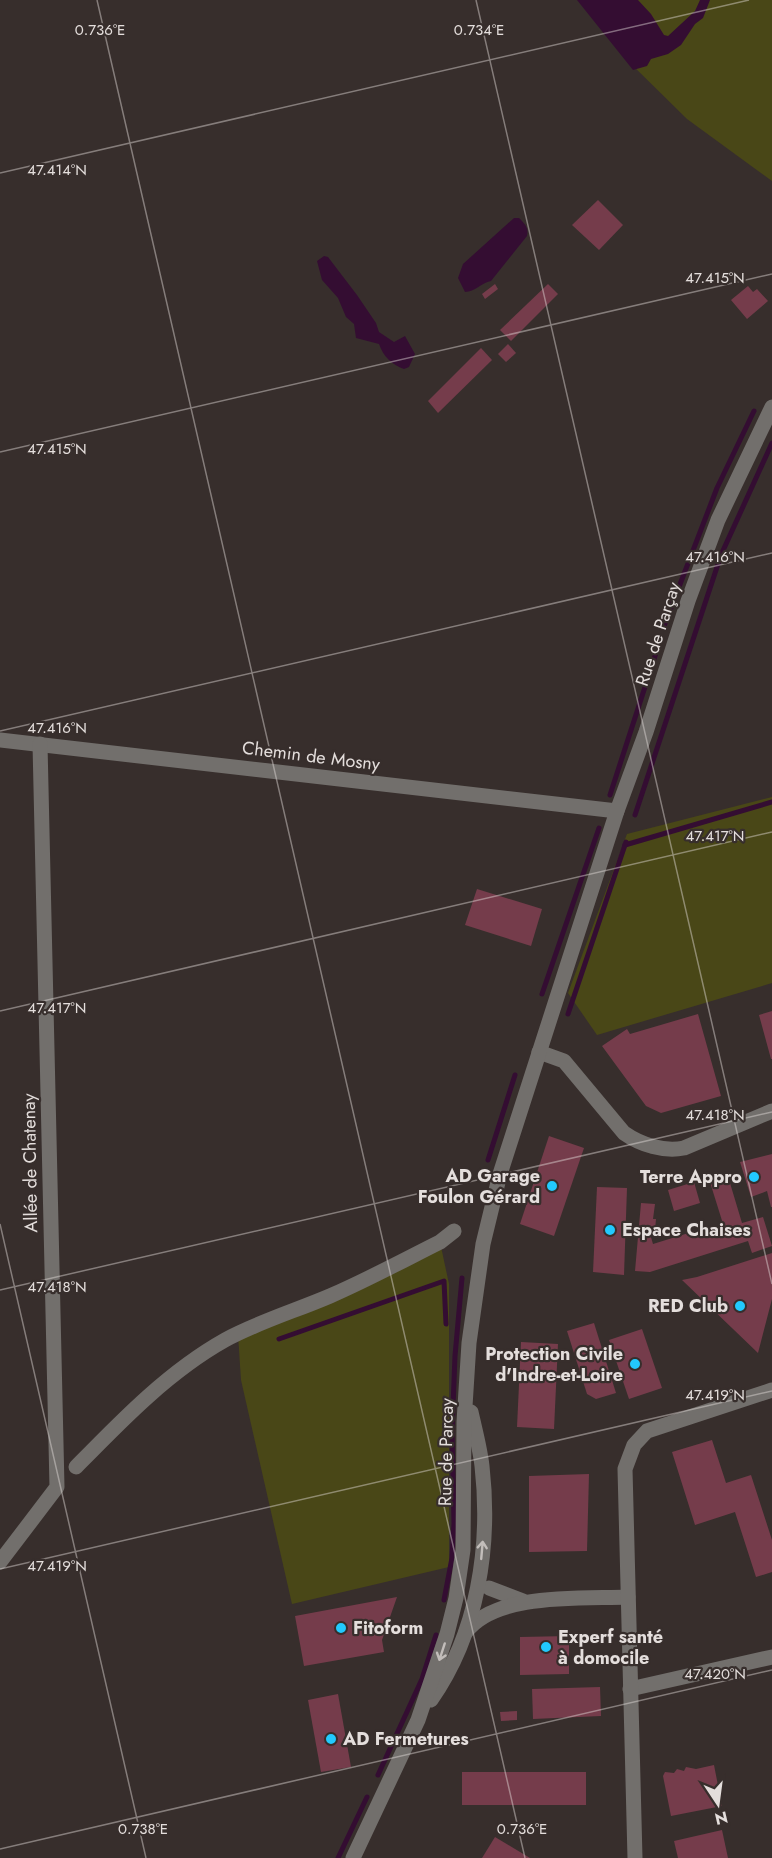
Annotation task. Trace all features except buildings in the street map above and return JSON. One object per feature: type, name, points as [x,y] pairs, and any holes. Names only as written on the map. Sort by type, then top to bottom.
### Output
[{"type":"street","name":"Rue de Parçay","points":[[467,1386],[474,1304],[490,1209],[617,811],[646,732],[688,601],[718,520],[772,407]]},
{"type":"street","name":"Chemin de Mosny","points":[[0,740],[617,811]]},
{"type":"street","name":"Allée de Chatenay","points":[[40,744],[57,1488]]},
{"type":"street","points":[[539,1052],[564,1060],[624,1133],[655,1148],[684,1149],[772,1111]]},
{"type":"street","points":[[0,1562],[73,1470],[119,1423],[171,1377],[224,1341],[331,1296],[440,1242],[454,1231]]},
{"type":"street","name":"Rue de Parcay","points":[[353,1858],[418,1720],[452,1614],[460,1579],[463,1550],[464,1422],[467,1386]]},
{"type":"street","name":"Rue de Parcay","points":[[418,1720],[452,1667],[465,1633],[480,1575],[484,1483],[467,1386]]},
{"type":"street","points":[[635,1858],[625,1469],[634,1445],[647,1431],[772,1390]]},
{"type":"street","name":"Rue de Parcay","points":[[465,1484],[471,1533],[465,1584],[476,1596]]},
{"type":"street","points":[[452,1614],[476,1596],[523,1601],[628,1597]]},
{"type":"street","points":[[476,1596],[488,1610],[497,1610]]},
{"type":"street","points":[[465,1633],[476,1621],[497,1610],[523,1601]]},
{"type":"street","points":[[630,1689],[772,1657]]},
{"type":"shaded area","points":[[577,0],[638,0],[651,14],[664,35],[668,36],[695,11],[700,0],[710,0],[703,18],[695,24],[681,45],[668,54],[651,59],[647,66],[633,70]]},
{"type":"shaded area","points":[[580,0],[772,0],[772,181],[687,119],[623,56]]},
{"type":"shaded area","points":[[514,218],[519,218],[525,224],[527,236],[491,281],[472,291],[465,292],[458,278],[463,264]]},
{"type":"shaded area","points":[[324,256],[328,257],[357,295],[376,323],[379,332],[394,342],[405,336],[415,354],[409,367],[404,369],[392,362],[379,344],[356,338],[354,324],[346,317],[338,298],[322,280],[317,261]]},
{"type":"shaded area","points":[[772,797],[772,983],[597,1035],[568,993],[627,834]]},
{"type":"shaded area","points":[[440,1242],[449,1284],[449,1567],[292,1604],[241,1380],[238,1334]]},
{"type":"waterway","points":[[664,626],[717,488],[754,411]]},
{"type":"waterway","points":[[635,815],[721,555],[772,443]]},
{"type":"waterway","points":[[610,795],[656,653]]},
{"type":"waterway","points":[[625,845],[772,802]]},
{"type":"waterway","points":[[542,994],[599,828]]},
{"type":"waterway","points":[[568,1014],[626,842]]},
{"type":"waterway","points":[[488,1160],[515,1075]]},
{"type":"waterway","points":[[444,1600],[452,1558],[454,1523],[452,1432],[455,1356],[462,1278]]},
{"type":"waterway","points":[[279,1339],[444,1281],[446,1324]]},
{"type":"waterway","points":[[378,1775],[422,1679],[436,1635]]},
{"type":"waterway","points":[[338,1858],[367,1797]]},
{"type":"place","name":"Terre Appro","points":[[754,1177]]},
{"type":"place","name":"AD Garage Foulon Gérard","points":[[552,1186]]},
{"type":"place","name":"Espace Chaises","points":[[610,1230]]},
{"type":"place","name":"RED Club","points":[[740,1306]]},
{"type":"place","name":"Protection Civile d'Indre-et-Loire","points":[[635,1364]]},
{"type":"place","name":"Fitoform","points":[[341,1628]]},
{"type":"place","name":"Experf santé à domocile","points":[[546,1647]]},
{"type":"place","name":"AD Fermetures","points":[[331,1739]]}]
